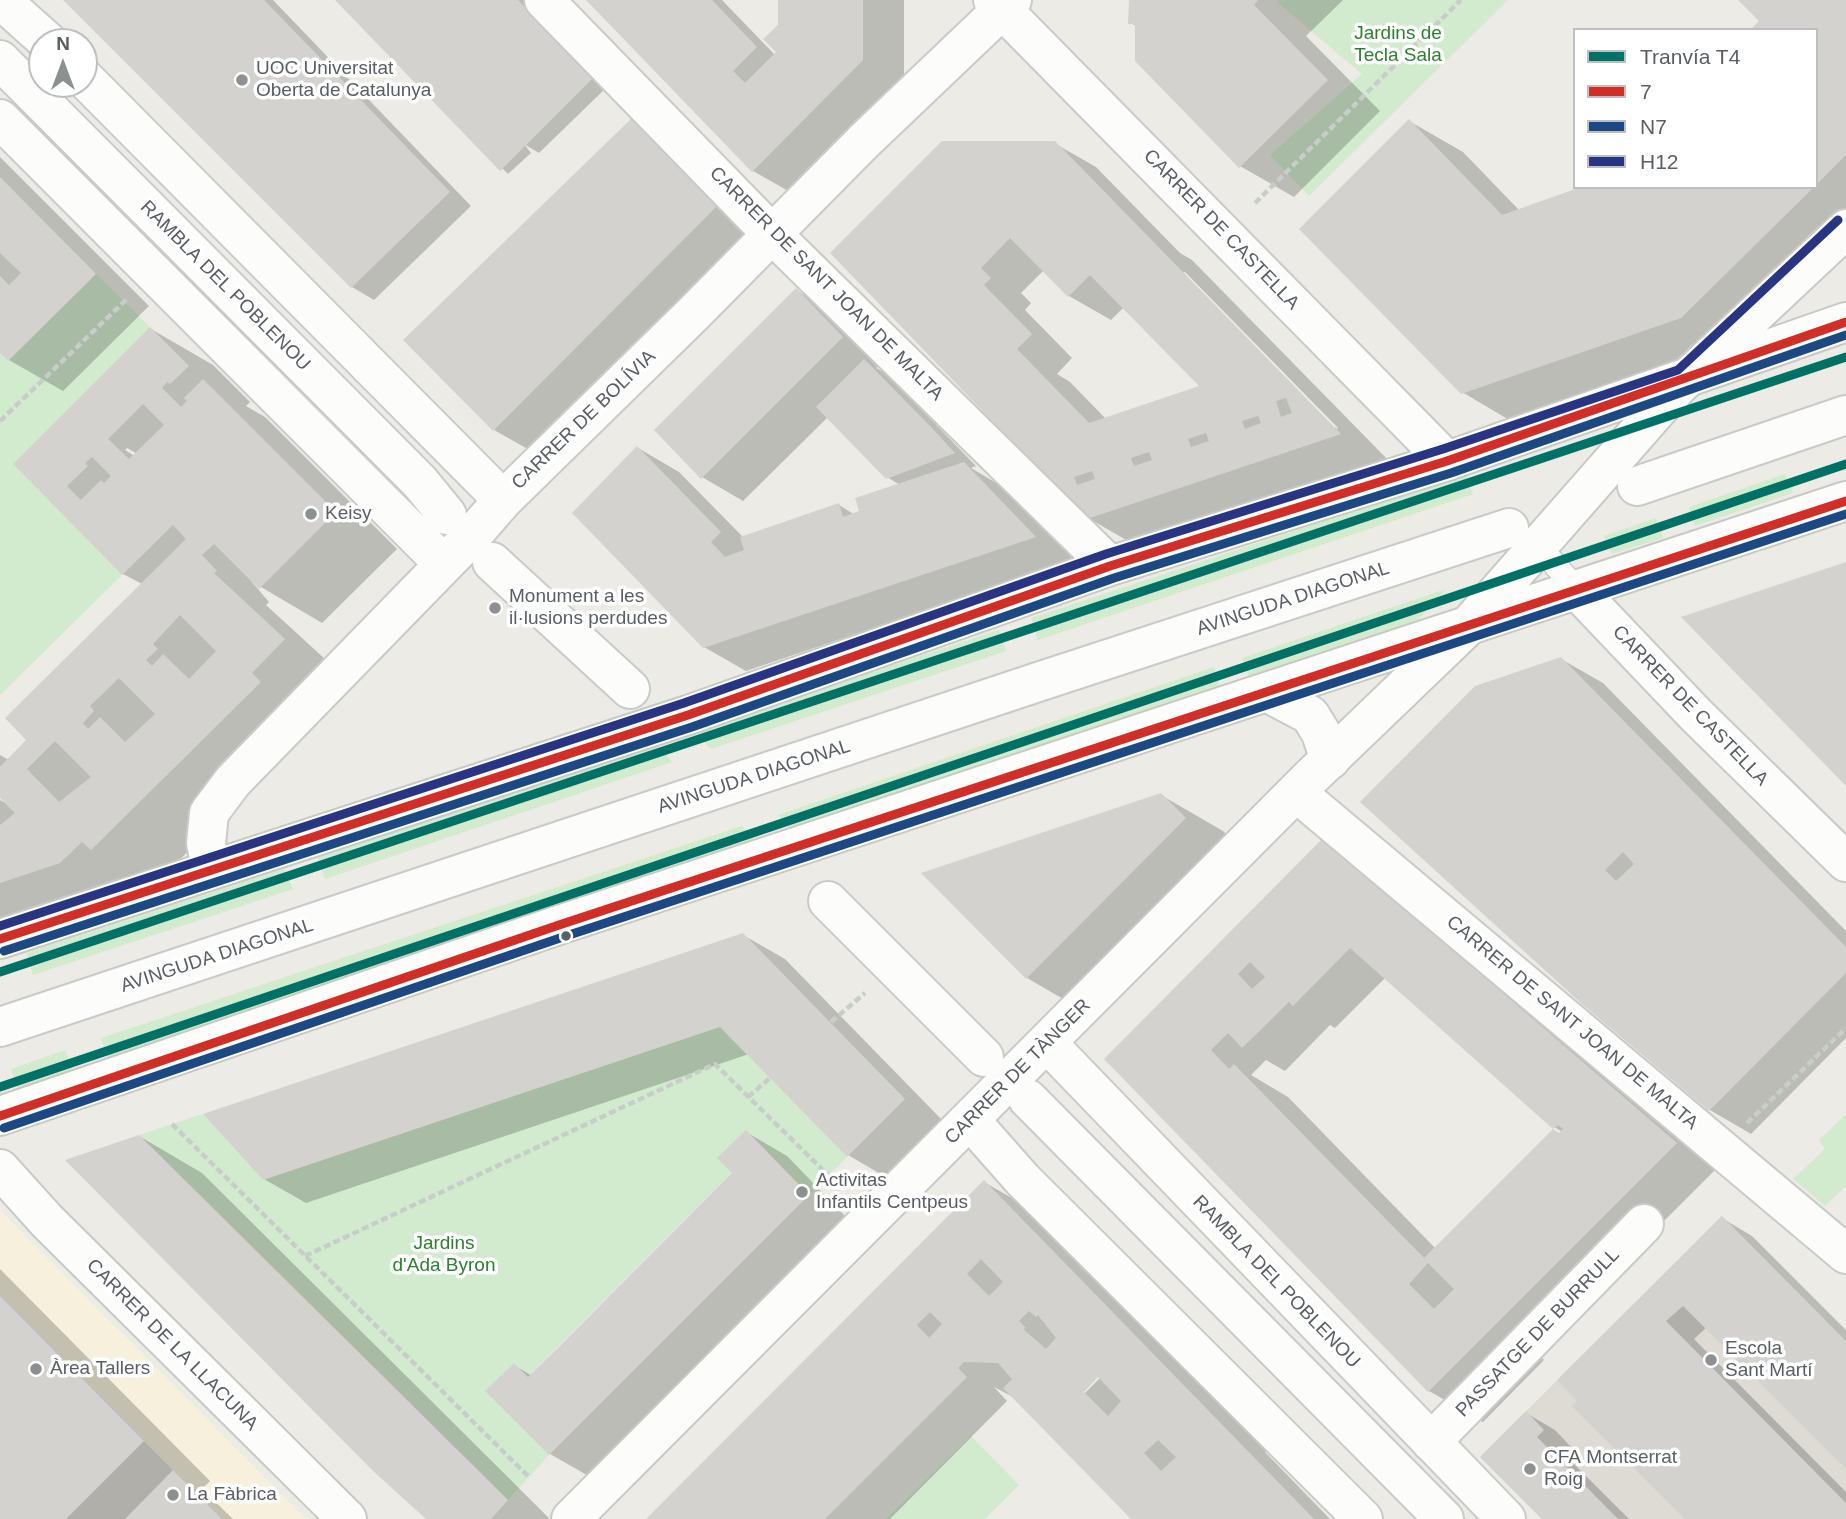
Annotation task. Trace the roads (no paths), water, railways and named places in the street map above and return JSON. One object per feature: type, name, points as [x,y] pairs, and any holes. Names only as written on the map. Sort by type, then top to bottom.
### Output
[{"type":"street","points":[[1,0],[32,28]]},
{"type":"street","name":"CARRER DE SANT JOAN DE MALTA","points":[[544,0],[771,233],[1110,566]]},
{"type":"street","name":"CARRER DE BOLÍVIA","points":[[211,868],[206,843],[209,813],[233,781],[444,564],[503,499],[694,313],[1002,3]]},
{"type":"street","name":"CARRER DE CASTELLA","points":[[1002,3],[1447,461]]},
{"type":"street","name":"RAMBLA DEL POBLENOU","points":[[0,60],[420,482],[447,515]]},
{"type":"street","points":[[98,92],[503,499]]},
{"type":"street","name":"RAMBLA DEL POBLENOU","points":[[0,119],[444,564]]},
{"type":"street","name":"CARRER DE TÀNGER","points":[[570,1519],[1467,626],[1524,537],[1684,381],[1846,229]]},
{"type":"street","points":[[0,939],[211,868],[688,715],[1110,566],[1447,461],[1684,381],[1846,322]]},
{"type":"street","points":[[1637,486],[1846,415]]},
{"type":"street","points":[[0,1116],[559,925],[1846,501]]},
{"type":"street","name":"AVINGUDA DIAGONAL","points":[[0,1027],[1041,681],[1524,537]]},
{"type":"street","points":[[492,562],[630,689]]},
{"type":"street","name":"CARRER DE CASTELLA","points":[[1577,590],[1696,715],[1846,862]]},
{"type":"street","points":[[1268,692],[1310,715],[1321,733],[1330,760]]},
{"type":"street","name":"CARRER DE SANT JOAN DE MALTA","points":[[1297,793],[1846,1254]]},
{"type":"street","points":[[828,901],[984,1057]]},
{"type":"street","name":"RAMBLA DEL POBLENOU","points":[[1047,1043],[1506,1519]]},
{"type":"street","points":[[1028,1099],[1444,1519]]},
{"type":"street","points":[[970,1120],[1022,1179],[1363,1519]]},
{"type":"street","name":"CARRER DE LA LLACUNA","points":[[0,1169],[47,1221],[347,1519]]},
{"type":"street","name":"PASSATGE DE BURRULL","points":[[1431,1442],[1644,1224]]},
{"type":"lane","name":"CARRER DE CASTELLA","points":[[1524,537],[1577,590]]},
{"type":"tram line","name":"T4","points":[[0,972],[1846,357]]},
{"type":"tram line","name":"T4","points":[[0,1087],[1846,464]]},
{"type":"place","name":"UOC Universitat Oberta de Catalunya","points":[[242,80]]},
{"type":"place","name":"Keisy","points":[[311,514]]},
{"type":"place","name":"Monument a les il·lusions perdudes","points":[[495,608]]},
{"type":"place","name":"Activitas Infantils Centpeus","points":[[802,1192]]},
{"type":"place","name":"Escola Sant Martí","points":[[1711,1360]]},
{"type":"place","name":"Àrea Tallers","points":[[36,1369]]},
{"type":"place","name":"CFA Montserrat Roig","points":[[1530,1469]]},
{"type":"place","name":"La Fàbrica","points":[[173,1495]]},
{"type":"park label","name":"Jardins de Tecla Sala","points":[[1398,45]]},
{"type":"park label","name":"Jardins d'Ada Byron","points":[[444,1255]]}]
